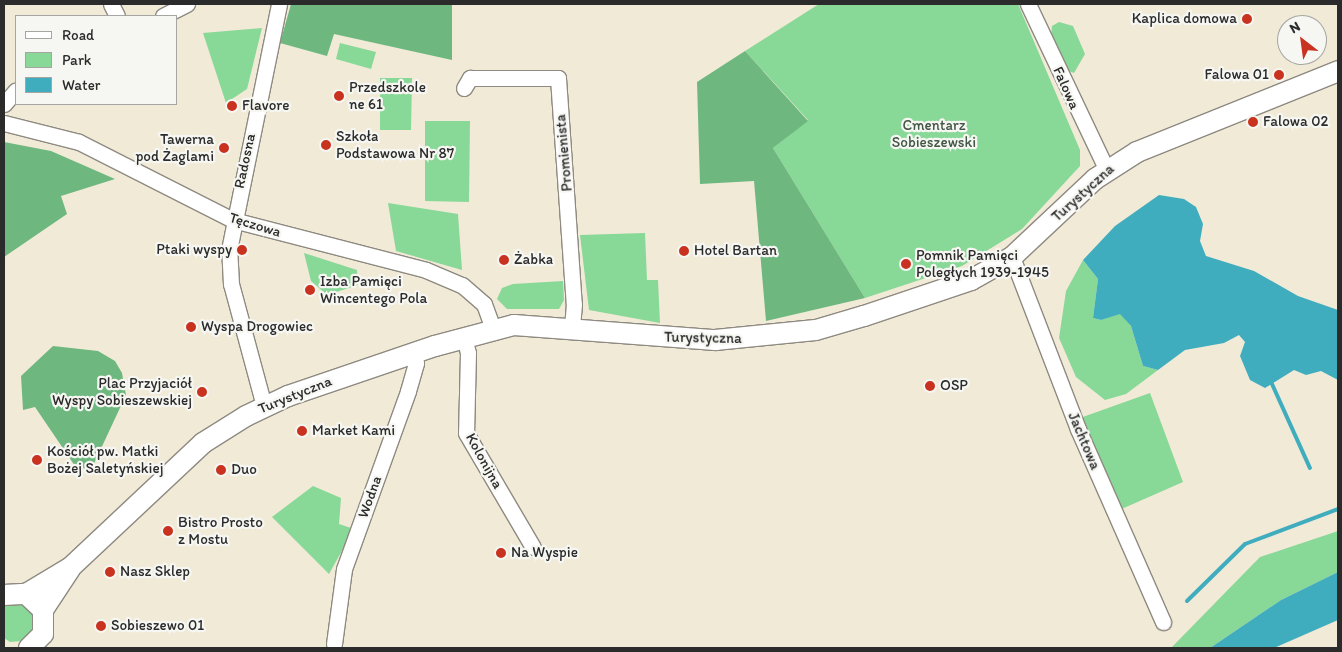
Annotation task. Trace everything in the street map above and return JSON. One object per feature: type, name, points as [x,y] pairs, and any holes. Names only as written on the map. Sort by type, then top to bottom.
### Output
[{"type":"main road","name":"Turystyczna","points":[[26,594],[71,567],[188,456],[264,406],[413,353],[464,337],[514,325],[572,327],[684,340],[799,332],[945,290],[1012,257],[1107,170],[1137,152],[1338,71]]},
{"type":"main road","name":"Turystyczna","points":[[43,610],[71,567]]},
{"type":"main road","points":[[4,595],[26,594],[43,610],[43,634],[29,648]]},
{"type":"street","points":[[165,15],[187,4]]},
{"type":"street","name":"Radosna","points":[[264,406],[231,284],[233,220],[278,4]]},
{"type":"street","name":"Falowa","points":[[1028,4],[1107,170]]},
{"type":"street","name":"Promienista","points":[[464,88],[470,78],[558,78],[574,304],[572,327]]},
{"type":"street","points":[[4,104],[15,91]]},
{"type":"street","name":"Tęczowa","points":[[4,123],[79,142],[233,220],[426,270],[462,285],[484,304],[494,329]]},
{"type":"street","name":"Jachtowa","points":[[1012,257],[1078,429],[1163,622]]},
{"type":"street","name":"Kolonijna","points":[[464,337],[468,353],[466,433],[534,547]]},
{"type":"street","name":"Wodna","points":[[334,644],[344,569],[408,391],[416,363],[413,353]]},
{"type":"green space","points":[[291,4],[452,4],[452,60],[334,34],[327,56],[280,43]]},
{"type":"green space","name":"Cmentarz Sobieszewski","points":[[819,4],[1018,4],[1080,150],[1080,166],[1022,229],[962,266],[865,298],[773,148],[808,120],[745,51]]},
{"type":"green space","points":[[1059,22],[1073,26],[1085,54],[1074,73],[1066,70],[1051,36],[1052,26]]},
{"type":"green space","points":[[262,28],[247,89],[226,103],[203,33]]},
{"type":"green space","points":[[340,43],[376,52],[371,69],[336,59]]},
{"type":"green space","points":[[745,51],[808,121],[773,148],[865,298],[766,321],[754,181],[700,184],[697,82]]},
{"type":"green space","points":[[380,78],[412,78],[411,130],[380,130]]},
{"type":"green space","points":[[425,121],[470,121],[469,202],[425,201]]},
{"type":"green space","points":[[4,142],[51,151],[115,179],[61,196],[67,214],[4,257]]},
{"type":"green space","points":[[388,203],[458,214],[462,270],[396,251]]},
{"type":"green space","points":[[645,233],[647,280],[658,280],[660,323],[589,310],[580,235]]},
{"type":"green space","points":[[304,253],[357,270],[358,285],[327,295],[311,281]]},
{"type":"green space","points":[[1083,260],[1098,279],[1093,318],[1101,320],[1120,313],[1131,326],[1143,366],[1158,370],[1126,394],[1105,400],[1076,377],[1059,338],[1066,291]]},
{"type":"green space","points":[[563,281],[564,300],[559,309],[507,309],[497,299],[502,288],[513,284]]},
{"type":"green space","points":[[53,346],[98,351],[115,361],[122,373],[126,395],[91,470],[75,466],[35,407],[23,410],[21,376]]},
{"type":"green space","points":[[1150,393],[1183,482],[1117,511],[1080,418]]},
{"type":"green space","points":[[313,486],[341,498],[339,524],[354,529],[329,574],[272,517]]},
{"type":"green space","points":[[1338,531],[1338,572],[1281,600],[1210,648],[1171,648],[1260,557]]},
{"type":"green space","points":[[21,603],[34,615],[32,633],[22,641],[10,642],[4,638],[4,606]]},
{"type":"water","points":[[1159,195],[1184,199],[1196,207],[1203,224],[1200,241],[1206,256],[1254,271],[1298,296],[1338,310],[1338,380],[1321,371],[1306,375],[1294,370],[1265,388],[1250,380],[1240,356],[1245,342],[1239,335],[1224,343],[1185,350],[1158,370],[1143,366],[1131,326],[1120,314],[1101,320],[1093,318],[1098,279],[1083,260],[1115,226]]},
{"type":"water","points":[[1338,572],[1338,620],[1274,648],[1210,648],[1281,600]]},
{"type":"waterway","points":[[1272,384],[1310,468]]},
{"type":"waterway","points":[[1187,601],[1245,544],[1338,509]]},
{"type":"place","name":"Kaplica domowa","points":[[1247,19]]},
{"type":"place","name":"Falowa 01","points":[[1279,75]]},
{"type":"place","name":"Przedszkole ne 61","points":[[339,96]]},
{"type":"place","name":"Flavore","points":[[232,106]]},
{"type":"place","name":"Falowa 02","points":[[1253,122]]},
{"type":"place","name":"Szkoła Podstawowa Nr 87","points":[[326,145]]},
{"type":"place","name":"Tawerna pod Żaglami","points":[[224,148]]},
{"type":"place","name":"Ptaki wyspy","points":[[242,250]]},
{"type":"place","name":"Hotel Bartan","points":[[684,251]]},
{"type":"place","name":"Żabka","points":[[504,260]]},
{"type":"place","name":"Pomnik Pamięci Poległych 1939-1945","points":[[906,264]]},
{"type":"place","name":"Izba Pamięci Wincentego Pola","points":[[310,290]]},
{"type":"place","name":"Wyspa Drogowiec","points":[[191,327]]},
{"type":"place","name":"OSP","points":[[930,386]]},
{"type":"place","name":"Plac Przyjaciół Wyspy Sobieszewskiej","points":[[202,392]]},
{"type":"place","name":"Market Kami","points":[[302,431]]},
{"type":"place","name":"Kościół pw. Matki Bożej Saletyńskiej","points":[[37,460]]},
{"type":"place","name":"Duo","points":[[221,470]]},
{"type":"place","name":"Bistro Prosto z Mostu","points":[[168,531]]},
{"type":"place","name":"Na Wyspie","points":[[501,553]]},
{"type":"place","name":"Nasz Sklep","points":[[110,572]]},
{"type":"place","name":"Sobieszewo 01","points":[[101,626]]}]
